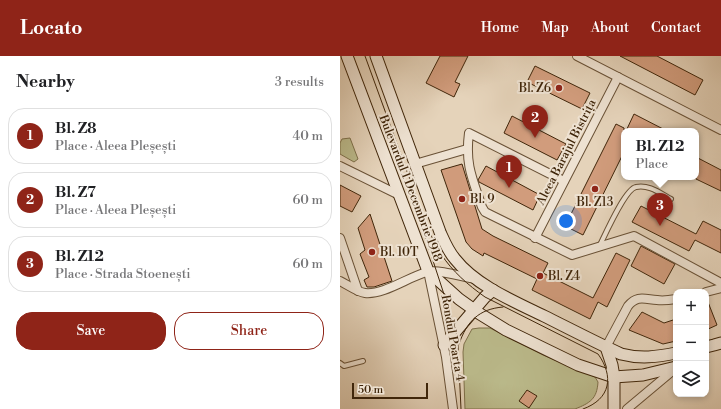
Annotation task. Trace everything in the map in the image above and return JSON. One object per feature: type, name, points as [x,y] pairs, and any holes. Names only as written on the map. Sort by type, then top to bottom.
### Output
[{"type":"main road","name":"Bulevardul 1 Decembrie 1918","points":[[347,56],[428,271],[459,299],[506,330],[578,364],[614,377],[643,375],[673,369]]},
{"type":"main road","name":"Bulevardul 1 Decembrie 1918","points":[[376,56],[446,246],[455,259],[478,280],[494,290],[621,354],[653,357],[673,354]]},
{"type":"main road","points":[[444,345],[485,297],[494,290]]},
{"type":"main road","points":[[606,347],[614,377],[614,409]]},
{"type":"street","points":[[577,56],[721,130]]},
{"type":"street","name":"Aleea Barajul Bistrița","points":[[535,238],[618,77]]},
{"type":"street","points":[[564,181],[469,133],[467,149],[468,166],[485,212],[572,255],[634,236],[721,283]]},
{"type":"street","points":[[415,164],[467,149]]},
{"type":"street","points":[[340,166],[399,195]]},
{"type":"street","points":[[340,238],[358,291]]},
{"type":"street","points":[[340,281],[358,291],[366,293],[380,290],[428,271],[478,280]]},
{"type":"street","name":"Rondul Poarta 4","points":[[428,271],[444,345],[453,409]]},
{"type":"street","points":[[709,291],[721,288]]},
{"type":"street","points":[[606,347],[632,301],[638,298],[673,299]]},
{"type":"street","points":[[627,409],[673,371]]},
{"type":"lane","points":[[598,247],[628,191],[635,187],[643,186],[651,188],[670,199]]},
{"type":"lane","points":[[340,363],[344,366],[363,361]]},
{"type":"shaded area","points":[[350,138],[358,159],[354,162],[340,154],[340,143],[342,139]]},
{"type":"shaded area","points":[[490,328],[543,355],[595,377],[598,382],[596,393],[592,400],[575,409],[465,409],[464,344],[472,329]]},
{"type":"building","points":[[440,56],[468,56],[455,82],[460,84],[454,97],[426,83]]},
{"type":"building","points":[[620,56],[657,56],[703,80],[695,95]]},
{"type":"building","name":"Bl. Z6","points":[[535,66],[590,93],[582,109],[527,82]]},
{"type":"building","points":[[634,114],[661,128],[627,128]]},
{"type":"building","points":[[512,116],[566,144],[557,160],[504,133]]},
{"type":"building","name":"Bl. Z13","points":[[616,124],[624,128],[621,128],[621,158],[583,235],[565,226]]},
{"type":"building","points":[[699,159],[721,170],[721,191],[698,180]]},
{"type":"building","name":"Bl. Z4","points":[[462,164],[482,229],[548,263],[543,273],[593,298],[616,253],[630,260],[607,307],[598,302],[590,319],[532,290],[537,279],[484,253],[483,256],[472,249],[466,242],[441,170]]},
{"type":"building","points":[[486,166],[540,195],[533,210],[479,182],[478,180]]},
{"type":"building","points":[[340,185],[361,196],[352,212],[340,206]]},
{"type":"building","points":[[641,206],[696,234],[703,221],[721,230],[721,253],[695,240],[689,251],[632,222]]},
{"type":"building","name":"Bl. 10T","points":[[370,214],[392,281],[374,287],[367,287],[364,280],[369,277],[360,254],[365,250],[358,228]]},
{"type":"building","points":[[641,246],[675,264],[664,284],[631,266]]},
{"type":"building","points":[[709,305],[717,325],[709,329]]},
{"type":"building","points":[[642,312],[664,323],[673,320],[673,342],[663,344],[629,330]]},
{"type":"building","points":[[527,390],[537,396],[529,408],[519,401]]},
{"type":"tram line","points":[[365,56],[428,229],[437,248],[445,260],[472,288],[485,297],[598,354],[603,362],[608,378],[607,386],[599,399],[592,405],[583,409]]},
{"type":"tram line","points":[[422,227],[456,331],[461,409]]},
{"type":"tram line","points":[[459,344],[466,329],[475,318],[487,310],[503,307]]},
{"type":"place","name":"Bl. Z6","points":[[559,88]]},
{"type":"place","name":"Bl. Z7","points":[[535,138]]},
{"type":"place","name":"Bl. Z8","points":[[509,188]]},
{"type":"place","name":"Bl. Z13","points":[[595,189]]},
{"type":"place","name":"Bl. 9","points":[[462,199]]},
{"type":"place","name":"Bl. Z12","points":[[660,226]]},
{"type":"place","name":"Bl. 10T","points":[[372,252]]},
{"type":"place","name":"Bl. Z4","points":[[540,276]]}]
